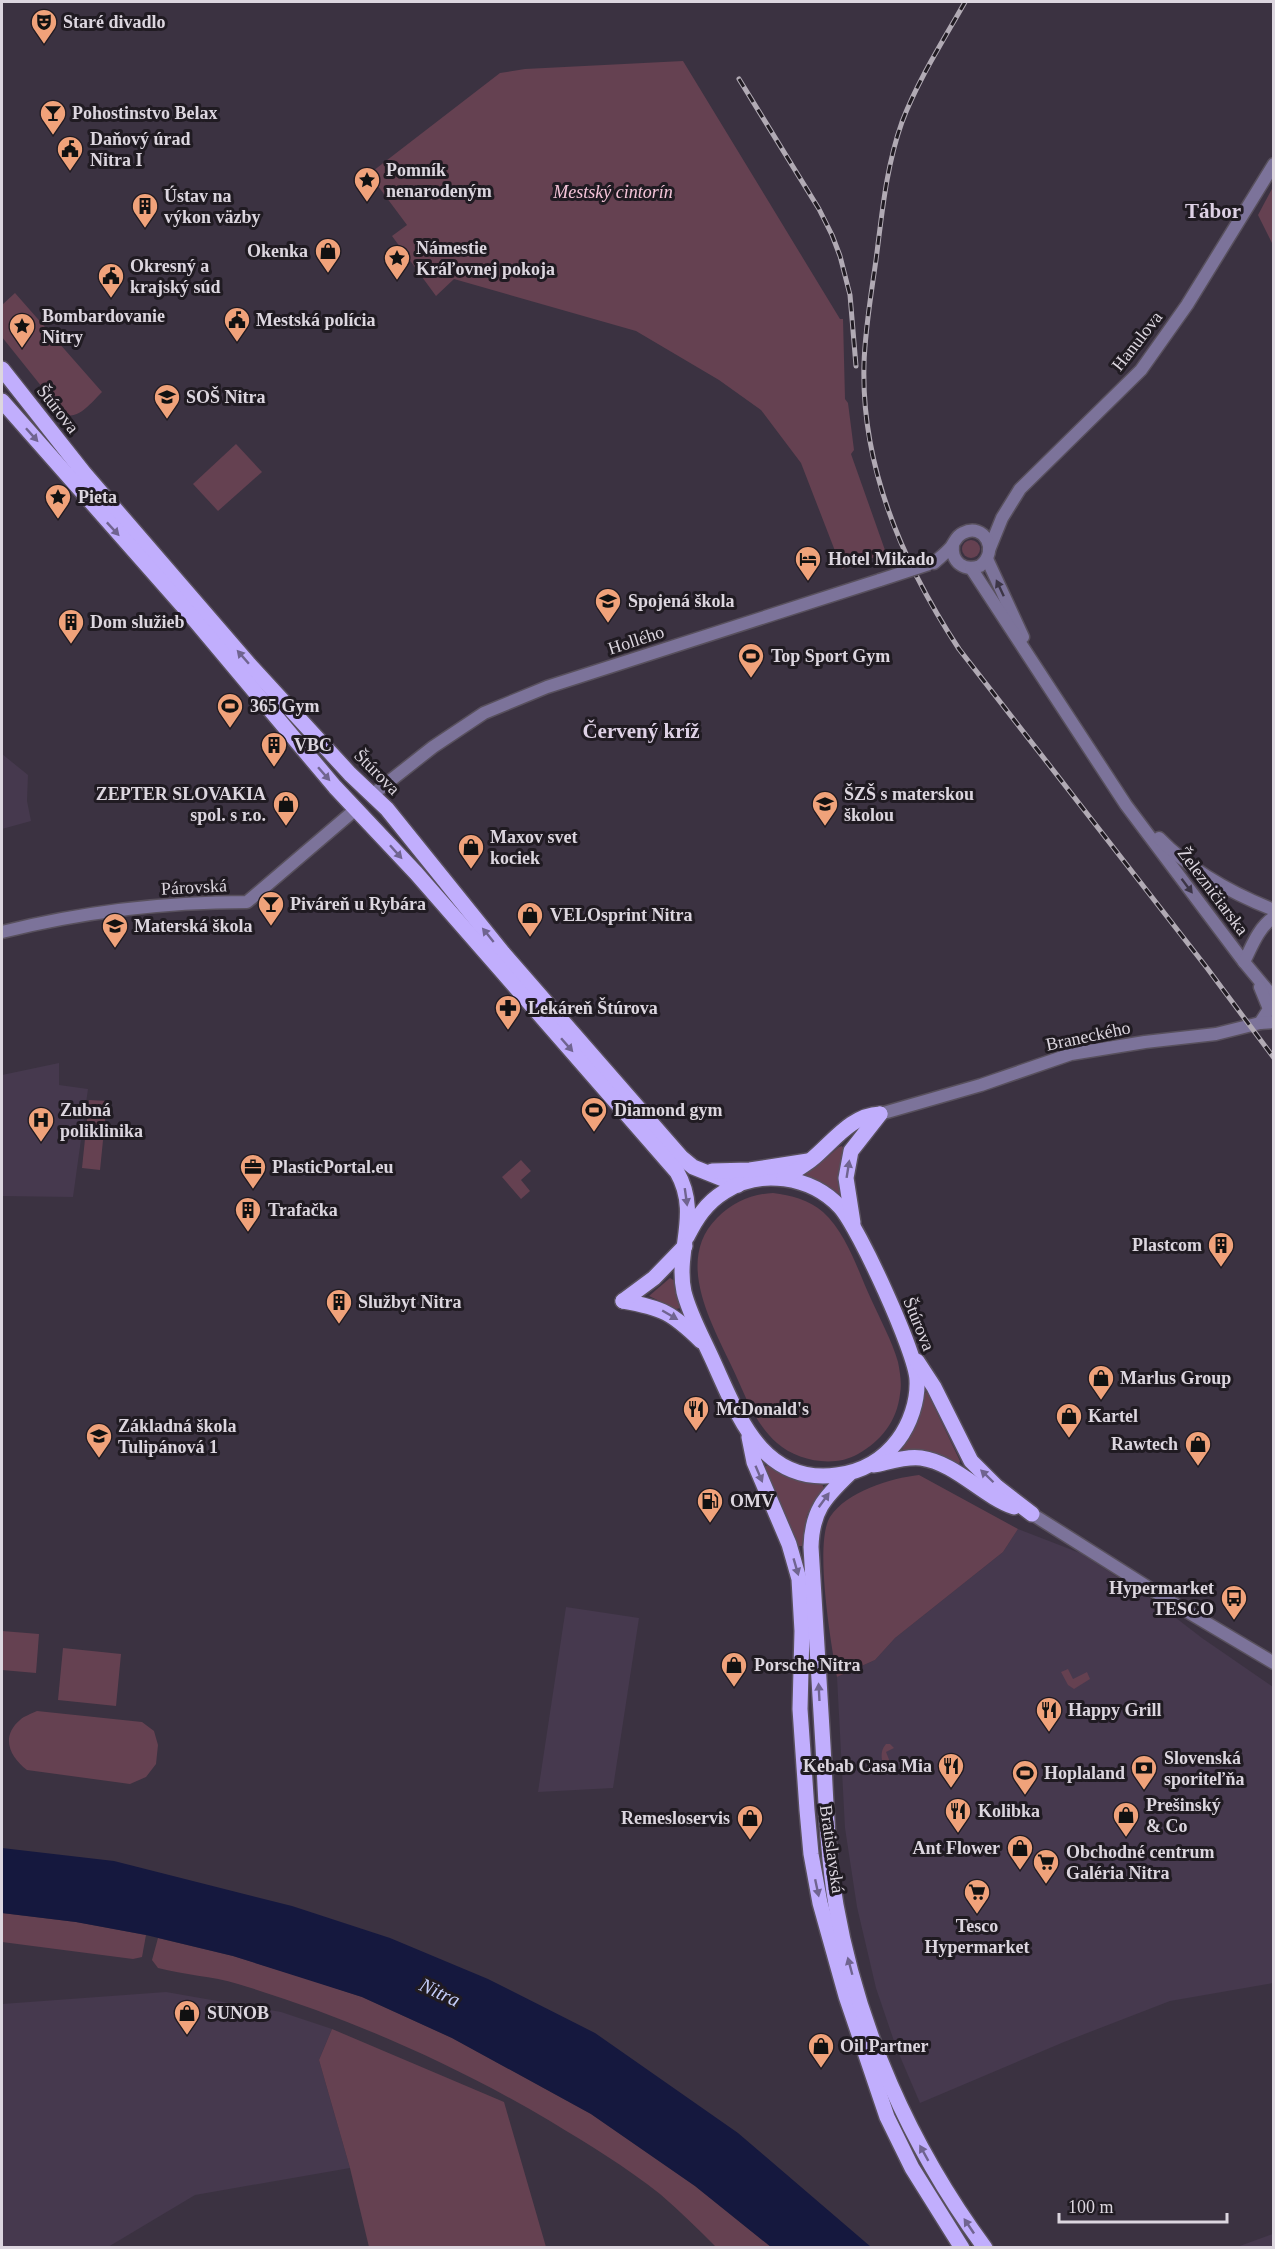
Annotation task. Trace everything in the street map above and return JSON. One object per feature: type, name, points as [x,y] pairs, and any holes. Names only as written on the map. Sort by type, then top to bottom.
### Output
[{"type":"main road","name":"Štúrova","points":[[2,369],[79,466],[248,663],[415,841],[503,953],[681,1157],[693,1167],[738,1185]]},
{"type":"main road","name":"Štúrova","points":[[2,402],[113,530],[168,589],[283,727],[460,923],[673,1166],[686,1192],[686,1242],[682,1268],[685,1293],[706,1346],[749,1434],[761,1450],[793,1470],[817,1476],[849,1474],[868,1466],[886,1453],[897,1441],[912,1413],[917,1380],[912,1353],[854,1226],[840,1207],[825,1194],[806,1184],[784,1178],[756,1179],[724,1192],[704,1209],[686,1242]]},
{"type":"main road","points":[[356,809],[372,795]]},
{"type":"main road","points":[[784,1178],[810,1161],[851,1124],[868,1114],[880,1114]]},
{"type":"main road","points":[[854,1226],[846,1178],[851,1151],[880,1114]]},
{"type":"main road","points":[[706,1172],[750,1170],[795,1161],[810,1161]]},
{"type":"main road","points":[[686,1242],[654,1278],[623,1301],[659,1309],[675,1316],[706,1346]]},
{"type":"main road","points":[[912,1353],[934,1387],[971,1461],[997,1487],[1032,1514]]},
{"type":"main road","name":"Bratislavská","points":[[749,1434],[753,1462],[789,1544],[799,1579],[802,1610],[800,1709],[815,1880],[846,1996],[887,2117],[912,2168],[962,2247]]},
{"type":"main road","points":[[868,1466],[921,1458],[932,1461],[1002,1503],[1032,1514]]},
{"type":"main road","name":"Bratislavská","points":[[849,1474],[819,1506],[813,1524],[811,1547],[831,1868],[846,1953],[858,1996],[879,2055],[914,2135],[954,2204],[985,2247]]},
{"type":"main road","points":[[804,1762],[810,1770],[818,1852],[831,1868]]},
{"type":"main road","points":[[939,2212],[954,2204]]},
{"type":"street","name":"Hanulova","points":[[988,555],[1002,518],[1020,489],[1141,370],[1187,305],[1274,164]]},
{"type":"street","name":"Hanulova","points":[[979,533],[1002,518]]},
{"type":"street","points":[[963,532],[979,533],[987,541],[988,555],[980,566],[971,568],[959,564],[953,555],[956,538],[963,532]]},
{"type":"street","name":"Hollého","points":[[931,564],[953,545]]},
{"type":"street","name":"Železničiarska","points":[[988,555],[1042,679]]},
{"type":"street","name":"Hollého","points":[[372,795],[433,747],[484,713],[547,687],[931,564],[959,564]]},
{"type":"street","name":"Železničiarska","points":[[971,568],[1126,805],[1244,963],[1274,998]]},
{"type":"street","name":"Železničiarska","points":[[1126,805],[1170,849],[1201,874],[1250,901],[1274,910]]},
{"type":"street","name":"Párovská","points":[[2,932],[93,912],[204,902],[247,902],[356,809]]},
{"type":"street","points":[[1244,963],[1256,935],[1267,921],[1274,917]]},
{"type":"street","points":[[1258,980],[1269,1009],[1260,1023]]},
{"type":"street","name":"Braneckého","points":[[880,1114],[981,1085],[1071,1054],[1216,1034],[1260,1023],[1274,1022]]},
{"type":"street","points":[[1032,1514],[1173,1603],[1274,1663]]},
{"type":"shaded area","points":[[2,754],[28,775],[27,801],[31,821],[2,829]]},
{"type":"shaded area","name":"Zubná poliklinika","points":[[59,1063],[59,1085],[88,1089],[73,1197],[2,1196],[2,1075]]},
{"type":"shaded area","points":[[1018,1529],[1080,1553],[1150,1598],[1202,1638],[1273,1687],[1273,1983],[1170,2001],[1064,2042],[920,2103],[896,2047],[876,1988],[857,1907],[845,1828],[837,1677],[875,1660],[895,1638],[1003,1552]]},
{"type":"shaded area","points":[[566,1607],[639,1618],[613,1788],[538,1792]]},
{"type":"shaded area","points":[[166,1992],[281,2012],[332,2029],[319,2060],[350,2168],[195,2195],[108,2247],[2,2248],[2,2004]]},
{"type":"shaded area","points":[[1273,2234],[1273,2247],[1237,2247]]},
{"type":"green space","name":"Mestský cintorín","points":[[683,61],[840,319],[843,319],[845,399],[848,403],[854,450],[851,454],[886,553],[842,569],[801,463],[761,410],[719,380],[636,331],[454,279],[436,296],[392,236],[407,225],[369,174],[500,73],[525,69]]},
{"type":"green space","points":[[1273,187],[1273,245],[1258,215]]},
{"type":"green space","points":[[15,293],[102,392],[78,414],[67,415],[62,412],[2,337],[2,305]]},
{"type":"green space","points":[[236,444],[262,472],[218,511],[193,484]]},
{"type":"green space","points":[[971,540],[977,543],[980,549],[977,555],[971,558],[965,555],[962,549],[965,543]]},
{"type":"green space","points":[[89,1100],[107,1101],[100,1170],[82,1168]]},
{"type":"green space","points":[[842,1146],[844,1150],[839,1170],[841,1191],[839,1194],[808,1177],[805,1173]]},
{"type":"green space","points":[[521,1160],[531,1171],[521,1180],[530,1191],[521,1199],[502,1177]]},
{"type":"green space","points":[[773,1193],[806,1201],[823,1212],[839,1231],[851,1253],[898,1362],[901,1390],[891,1421],[874,1443],[858,1454],[838,1461],[805,1458],[785,1449],[769,1435],[745,1396],[714,1330],[701,1291],[698,1272],[699,1253],[705,1235],[717,1218],[736,1203],[757,1195]]},
{"type":"green space","points":[[670,1278],[675,1281],[681,1308],[676,1309],[649,1296]]},
{"type":"green space","points":[[927,1392],[960,1461],[959,1464],[902,1450],[921,1409],[923,1394]]},
{"type":"green space","points":[[768,1465],[799,1480],[821,1482],[824,1488],[807,1515],[802,1546],[797,1546],[763,1468]]},
{"type":"green space","points":[[919,1475],[1018,1529],[1003,1552],[895,1638],[875,1660],[837,1677],[825,1594],[825,1530],[830,1517],[847,1500],[870,1488],[896,1479]]},
{"type":"green space","points":[[2,1631],[39,1634],[36,1673],[2,1670]]},
{"type":"green space","points":[[63,1648],[121,1654],[116,1706],[58,1700]]},
{"type":"green space","points":[[1068,1669],[1073,1679],[1087,1672],[1090,1679],[1074,1689],[1068,1685],[1061,1672]]},
{"type":"green space","points":[[37,1711],[142,1722],[154,1731],[158,1745],[156,1764],[146,1777],[130,1784],[27,1770],[12,1753],[10,1733],[20,1720]]},
{"type":"green space","points":[[886,1744],[894,1748],[886,1752],[892,1767],[884,1770],[882,1753]]},
{"type":"green space","points":[[2,1913],[76,1922],[146,1935],[142,1957],[133,1959],[2,1942]]},
{"type":"green space","points":[[158,1938],[233,1956],[362,1997],[452,2038],[591,2114],[695,2186],[771,2247],[716,2247],[660,2194],[606,2156],[513,2100],[398,2043],[319,2011],[238,1984],[158,1968],[152,1960]]},
{"type":"green space","points":[[332,2029],[504,2102],[546,2247],[369,2247],[350,2168],[319,2060]]},
{"type":"water","name":"Nitra","points":[[2,1848],[114,1861],[292,1906],[390,1938],[488,1979],[595,2033],[738,2133],[871,2247],[771,2247],[695,2186],[591,2114],[452,2038],[362,1997],[233,1956],[146,1935],[76,1922],[2,1913]]},
{"type":"railway","points":[[965,2],[908,106],[888,173],[868,312],[864,364],[865,403],[878,477],[889,514],[920,583],[959,649],[1207,968],[1274,1058]]},
{"type":"railway","points":[[739,79],[819,209],[832,235],[850,295],[856,366]]},
{"type":"place","name":"Staré divadlo","points":[[44,45]]},
{"type":"place","name":"Pohostinstvo Belax","points":[[53,136]]},
{"type":"place","name":"Daňový úrad Nitra I","points":[[70,172]]},
{"type":"place","name":"Pomník nenarodeným","points":[[367,203]]},
{"type":"place","name":"Ústav na výkon väzby","points":[[145,229]]},
{"type":"place","name":"Okenka","points":[[328,274]]},
{"type":"place","name":"Námestie Kráľovnej pokoja","points":[[397,281]]},
{"type":"place","name":"Okresný a krajský súd","points":[[111,299]]},
{"type":"place","name":"Mestská polícia","points":[[237,343]]},
{"type":"place","name":"Bombardovanie Nitry","points":[[22,349]]},
{"type":"place","name":"SOŠ Nitra","points":[[167,420]]},
{"type":"place","name":"Pieta","points":[[58,520]]},
{"type":"place","name":"Hotel Mikado","points":[[808,582]]},
{"type":"place","name":"Spojená škola","points":[[608,624]]},
{"type":"place","name":"Dom služieb","points":[[71,645]]},
{"type":"place","name":"Top Sport Gym","points":[[751,679]]},
{"type":"place","name":"365 Gym","points":[[230,729]]},
{"type":"place","name":"VBC","points":[[274,768]]},
{"type":"place","name":"ZEPTER SLOVAKIA spol. s r.o.","points":[[286,827]]},
{"type":"place","name":"ŠZŠ s materskou školou","points":[[825,827]]},
{"type":"place","name":"Maxov svet kociek","points":[[471,870]]},
{"type":"place","name":"Piváreň u Rybára","points":[[271,927]]},
{"type":"place","name":"VELOsprint Nitra","points":[[530,938]]},
{"type":"place","name":"Materská škola","points":[[115,949]]},
{"type":"place","name":"Lekáreň Štúrova","points":[[508,1031]]},
{"type":"place","name":"Diamond gym","points":[[594,1133]]},
{"type":"place","name":"Zubná poliklinika","points":[[41,1143]]},
{"type":"place","name":"PlasticPortal.eu","points":[[253,1190]]},
{"type":"place","name":"Trafačka","points":[[248,1233]]},
{"type":"place","name":"Plastcom","points":[[1221,1268]]},
{"type":"place","name":"Službyt Nitra","points":[[339,1325]]},
{"type":"place","name":"Marlus Group","points":[[1101,1401]]},
{"type":"place","name":"McDonald's","points":[[696,1432]]},
{"type":"place","name":"Kartel","points":[[1069,1439]]},
{"type":"place","name":"Základná škola Tulipánová 1","points":[[99,1459]]},
{"type":"place","name":"Rawtech","points":[[1198,1467]]},
{"type":"place","name":"OMV","points":[[710,1524]]},
{"type":"place","name":"Hypermarket TESCO","points":[[1234,1621]]},
{"type":"place","name":"Porsche Nitra","points":[[734,1688]]},
{"type":"place","name":"Happy Grill","points":[[1049,1733]]},
{"type":"place","name":"Kebab Casa Mia","points":[[951,1789]]},
{"type":"place","name":"Slovenská sporiteľňa","points":[[1144,1791]]},
{"type":"place","name":"Hoplaland","points":[[1025,1796]]},
{"type":"place","name":"Kolibka","points":[[958,1834]]},
{"type":"place","name":"Prešinský & Co","points":[[1126,1838]]},
{"type":"place","name":"Remesloservis","points":[[750,1841]]},
{"type":"place","name":"Ant Flower","points":[[1020,1871]]},
{"type":"place","name":"Obchodné centrum Galéria Nitra","points":[[1046,1885]]},
{"type":"place","name":"Tesco Hypermarket","points":[[977,1915]]},
{"type":"place","name":"SUNOB","points":[[187,2036]]},
{"type":"place","name":"Oil Partner","points":[[821,2069]]},
{"type":"district","name":"Tábor","points":[[1213,211]]},
{"type":"district","name":"Červený kríž","points":[[641,731]]}]
